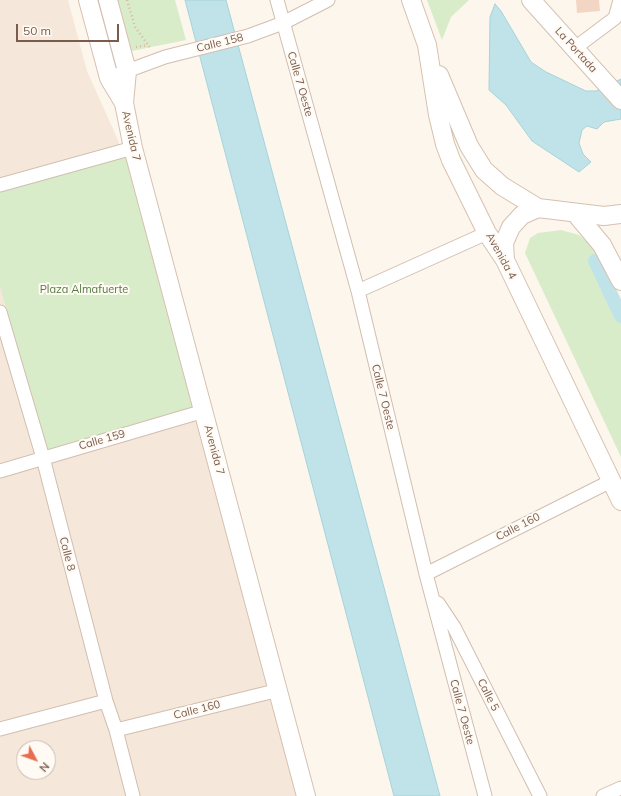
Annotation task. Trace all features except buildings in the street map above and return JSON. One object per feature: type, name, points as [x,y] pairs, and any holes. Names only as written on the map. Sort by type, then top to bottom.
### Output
[{"type":"main road","name":"Avenida 7","points":[[88,0],[109,78],[124,103]]},
{"type":"main road","name":"Avenida 7","points":[[108,0],[127,71],[124,103],[133,148],[306,796]]},
{"type":"main road","name":"Avenida 4","points":[[411,0],[427,45],[445,144],[487,233],[505,260],[621,501]]},
{"type":"main road","name":"La Portada","points":[[531,0],[621,100]]},
{"type":"main road","points":[[427,45],[469,146],[484,170],[502,186],[538,208],[576,214],[604,216],[621,214]]},
{"type":"main road","points":[[505,260],[504,243],[511,227],[522,215],[538,208]]},
{"type":"main road","points":[[576,214],[602,245],[621,281]]},
{"type":"street","name":"Calle 7 Oeste","points":[[277,0],[358,291],[426,574],[485,796]]},
{"type":"street","name":"Calle 158","points":[[109,78],[162,58],[248,36],[283,24],[328,0]]},
{"type":"street","points":[[575,48],[615,18],[620,0]]},
{"type":"street","points":[[0,185],[133,148]]},
{"type":"street","points":[[358,291],[487,233]]},
{"type":"street","name":"Calle 8","points":[[0,312],[43,458],[106,701],[116,730],[133,796]]},
{"type":"street","name":"Calle 159","points":[[0,471],[204,411]]},
{"type":"street","name":"Calle 160","points":[[426,574],[611,480]]},
{"type":"street","name":"Calle 5","points":[[433,597],[454,627],[540,796]]},
{"type":"street","name":"Calle 160","points":[[116,730],[278,690]]},
{"type":"street","points":[[0,730],[106,701]]},
{"type":"street","points":[[604,796],[621,788]]},
{"type":"path","points":[[127,0],[135,26],[148,46],[162,58]]},
{"type":"shaded area","points":[[0,0],[68,0],[87,71],[118,140],[302,796],[0,796]]},
{"type":"green space","points":[[113,0],[175,0],[186,40],[127,52]]},
{"type":"green space","points":[[427,0],[469,0],[451,17],[442,40]]},
{"type":"green space","name":"Plaza Almafuerte","points":[[130,156],[197,406],[45,453],[0,286],[0,192]]},
{"type":"green space","points":[[561,230],[579,235],[593,247],[621,305],[621,457],[525,253],[530,238],[538,233]]},
{"type":"water","points":[[185,0],[226,0],[440,796],[394,796]]},
{"type":"water","points":[[495,4],[501,11],[531,62],[546,72],[586,91],[596,91],[621,79],[621,119],[604,122],[597,129],[587,126],[582,130],[579,143],[583,154],[591,162],[579,172],[532,141],[506,105],[489,90],[490,17]]},
{"type":"waterway","points":[[595,261],[621,316]]}]
